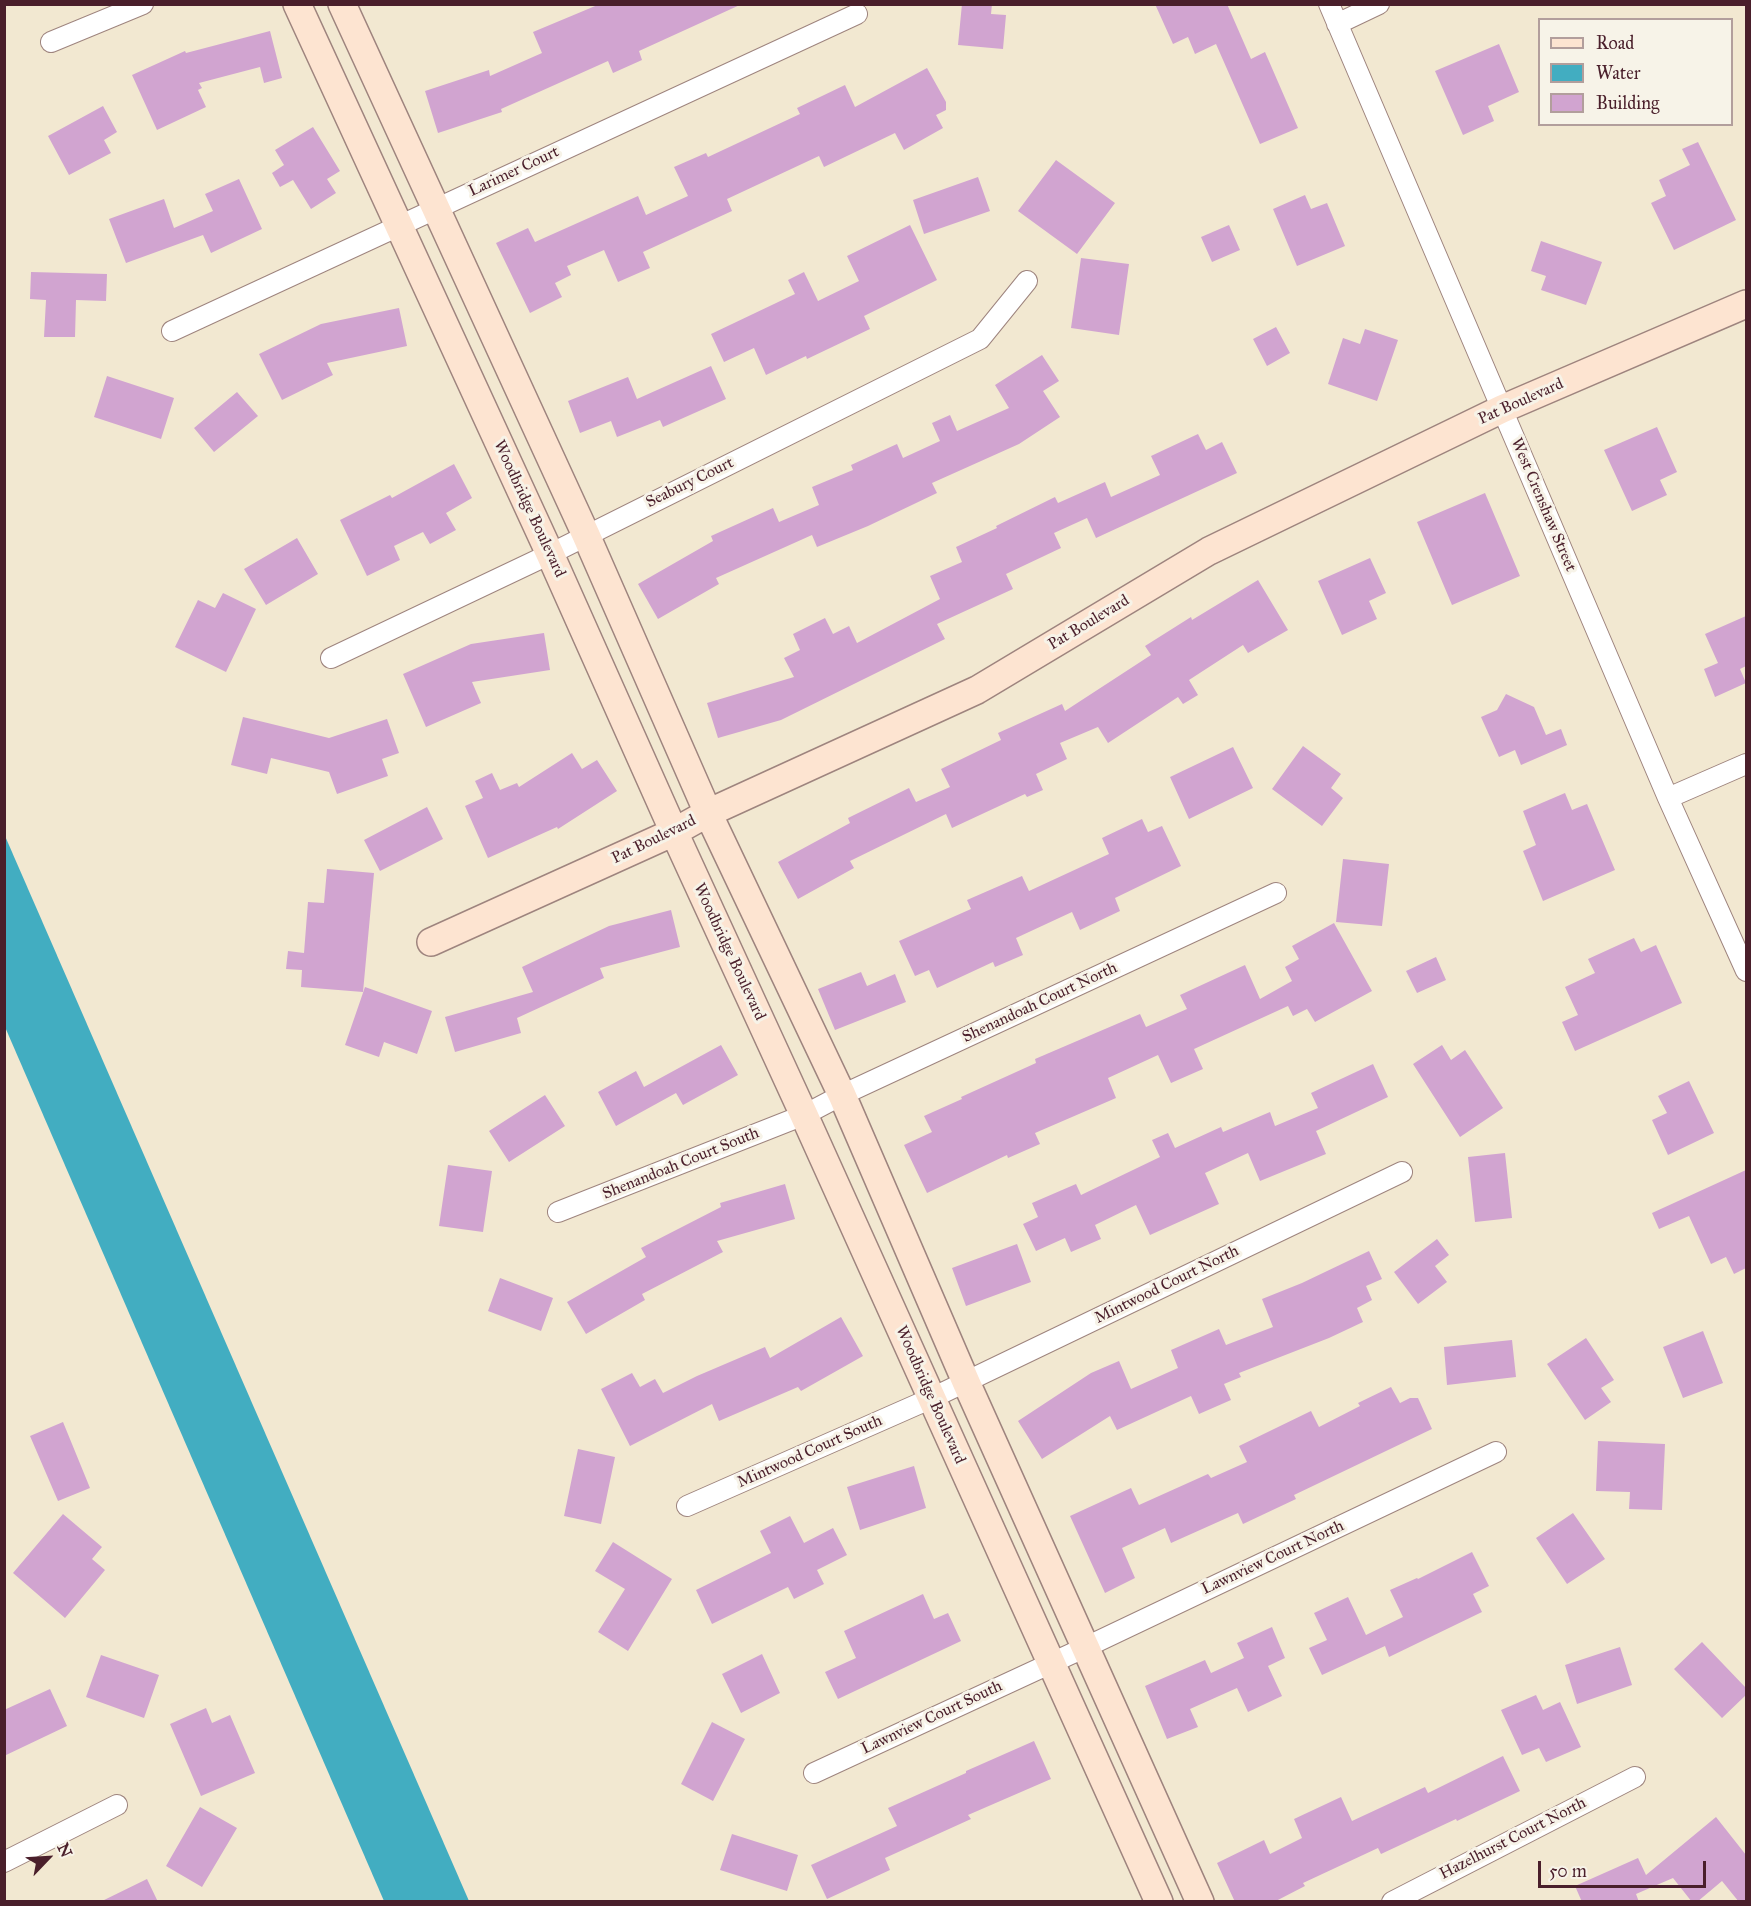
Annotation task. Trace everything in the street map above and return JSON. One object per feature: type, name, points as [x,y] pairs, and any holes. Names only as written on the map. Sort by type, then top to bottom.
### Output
[{"type":"street","points":[[51,42],[143,4]]},
{"type":"street","name":"Woodbridge Boulevard","points":[[297,4],[550,554],[1158,1902]]},
{"type":"street","points":[[342,4],[586,535],[708,813],[842,1095],[966,1382],[1200,1902]]},
{"type":"street","name":"West Crenshaw Street","points":[[1329,4],[1668,798],[1746,971]]},
{"type":"street","points":[[1337,24],[1379,4]]},
{"type":"street","name":"Larimer Court","points":[[172,331],[856,14]]},
{"type":"street","name":"Seabury Court","points":[[331,658],[550,554],[980,339],[1027,281]]},
{"type":"street","name":"Pat Boulevard","points":[[430,942],[674,832],[708,813],[977,690],[1209,551],[1502,409],[1746,304]]},
{"type":"street","points":[[1668,798],[1746,764]]},
{"type":"street","name":"Shenandoah Court North","points":[[804,1115],[842,1095],[1276,893]]},
{"type":"street","name":"Shenandoah Court South","points":[[558,1212],[804,1115]]},
{"type":"street","name":"Mintwood Court North","points":[[932,1398],[1402,1172]]},
{"type":"street","name":"Mintwood Court South","points":[[687,1506],[932,1398]]},
{"type":"street","name":"Lawnview Court North","points":[[1050,1664],[1496,1452]]},
{"type":"street","name":"Lawnview Court South","points":[[814,1773],[1050,1664]]},
{"type":"street","name":"Hazelhurst Court North","points":[[1392,1902],[1635,1777]]},
{"type":"street","points":[[4,1862],[117,1805]]},
{"type":"water","points":[[4,836],[469,1901],[384,1901],[5,1027]]},
{"type":"building","points":[[600,4],[742,4],[639,51],[642,60],[613,73],[608,61],[501,109],[502,112],[438,133],[425,91],[489,70],[490,76],[542,53],[533,32]]},
{"type":"building","points":[[962,4],[992,4],[991,14],[1006,15],[1003,49],[958,45]]},
{"type":"building","points":[[1155,4],[1227,4],[1251,59],[1265,52],[1298,128],[1260,144],[1216,44],[1195,54],[1188,37],[1173,44]]},
{"type":"building","points":[[270,31],[282,78],[264,83],[260,67],[199,83],[202,88],[198,90],[206,107],[157,130],[132,75],[185,51],[186,53]]},
{"type":"building","points":[[1499,44],[1519,92],[1488,106],[1494,121],[1463,135],[1435,71]]},
{"type":"building","points":[[927,68],[946,102],[946,110],[936,115],[943,128],[904,150],[895,133],[824,167],[819,156],[727,199],[732,211],[643,252],[650,268],[618,282],[604,250],[567,266],[571,275],[555,283],[562,297],[530,313],[496,243],[528,228],[535,242],[638,196],[646,215],[688,196],[674,167],[706,153],[708,157],[800,114],[797,108],[845,85],[855,107]]},
{"type":"building","points":[[103,106],[117,132],[104,140],[111,153],[69,175],[48,136]]},
{"type":"building","points":[[313,127],[340,171],[327,179],[336,193],[311,209],[293,180],[280,187],[272,173],[284,165],[275,150]]},
{"type":"building","points":[[1698,142],[1736,220],[1674,250],[1651,203],[1666,196],[1659,180],[1690,165],[1682,149]]},
{"type":"building","points":[[1056,160],[1115,203],[1077,254],[1018,211]]},
{"type":"building","points":[[978,177],[990,211],[924,234],[913,200]]},
{"type":"building","points":[[239,179],[262,229],[211,253],[203,235],[126,263],[109,219],[164,199],[174,228],[213,211],[205,194]]},
{"type":"building","points":[[1305,195],[1311,209],[1327,203],[1345,246],[1297,266],[1273,209]]},
{"type":"building","points":[[910,225],[937,280],[864,316],[870,329],[807,359],[806,356],[766,375],[754,348],[724,362],[711,334],[795,294],[788,280],[804,272],[818,301],[859,281],[847,256]]},
{"type":"building","points":[[1229,225],[1240,250],[1212,262],[1201,237]]},
{"type":"building","points":[[1541,241],[1602,262],[1586,305],[1541,290],[1546,276],[1531,271]]},
{"type":"building","points":[[1081,258],[1129,264],[1119,335],[1071,328]]},
{"type":"building","points":[[31,272],[107,274],[106,301],[76,300],[75,337],[44,337],[46,300],[30,299]]},
{"type":"building","points":[[399,308],[407,346],[327,363],[333,375],[282,400],[259,354],[321,324]]},
{"type":"building","points":[[1276,327],[1290,353],[1267,366],[1253,339]]},
{"type":"building","points":[[1365,329],[1398,340],[1377,401],[1328,384],[1343,338],[1360,344]]},
{"type":"building","points":[[1042,355],[1059,381],[1043,391],[1060,417],[1019,444],[932,483],[937,493],[817,547],[812,535],[716,578],[719,584],[658,619],[638,584],[713,541],[711,536],[773,508],[779,522],[819,505],[812,487],[853,470],[851,465],[897,444],[903,458],[940,441],[932,423],[950,415],[957,431],[1009,408],[995,385]]},
{"type":"building","points":[[711,366],[726,399],[663,427],[660,420],[617,437],[611,421],[580,433],[568,401],[628,377],[637,399]]},
{"type":"building","points":[[107,376],[174,398],[161,439],[94,417]]},
{"type":"building","points":[[237,392],[258,416],[214,452],[194,428]]},
{"type":"building","points":[[1657,427],[1677,472],[1660,480],[1667,495],[1632,511],[1604,450]]},
{"type":"building","points":[[1198,434],[1206,450],[1222,442],[1237,473],[1096,538],[1087,518],[1054,533],[1061,548],[1006,574],[1013,589],[937,624],[945,639],[781,720],[718,738],[707,703],[794,677],[784,658],[800,650],[793,634],[825,618],[833,634],[849,626],[857,643],[940,599],[930,576],[962,562],[956,547],[1055,497],[1058,503],[1105,482],[1111,497],[1160,475],[1151,456]]},
{"type":"building","points":[[454,464],[472,498],[446,513],[456,530],[430,544],[423,532],[394,546],[400,560],[367,576],[340,520],[390,495],[392,498]]},
{"type":"building","points":[[1485,493],[1520,576],[1452,605],[1417,522]]},
{"type":"building","points":[[297,538],[318,574],[266,605],[244,569]]},
{"type":"building","points":[[1370,558],[1386,593],[1369,601],[1377,619],[1342,635],[1318,581]]},
{"type":"building","points":[[1258,580],[1288,630],[1248,653],[1243,645],[1189,680],[1198,695],[1183,704],[1178,697],[1108,743],[1098,727],[1060,743],[1067,759],[1036,774],[1043,790],[1027,797],[1025,794],[952,828],[946,814],[850,861],[854,868],[798,899],[778,862],[850,823],[848,818],[909,788],[916,802],[950,787],[941,769],[1001,740],[998,733],[1062,704],[1065,711],[1151,655],[1145,646],[1191,617],[1192,620]]},
{"type":"building","points":[[223,593],[256,609],[226,672],[175,647],[198,600],[215,608]]},
{"type":"building","points":[[1746,616],[1746,666],[1740,669],[1746,683],[1715,697],[1704,669],[1718,663],[1705,634]]},
{"type":"building","points":[[544,633],[550,670],[472,682],[481,703],[426,727],[403,674],[471,644]]},
{"type":"building","points":[[1506,694],[1534,707],[1546,735],[1561,729],[1567,745],[1521,765],[1515,750],[1499,757],[1481,717],[1497,710]]},
{"type":"building","points":[[243,717],[329,738],[387,719],[399,753],[382,759],[388,776],[337,794],[329,772],[271,758],[267,774],[231,765]]},
{"type":"building","points":[[1303,746],[1341,774],[1331,788],[1343,798],[1322,826],[1272,789]]},
{"type":"building","points":[[1233,747],[1253,788],[1189,819],[1170,777]]},
{"type":"building","points":[[572,753],[582,769],[597,760],[617,791],[558,829],[557,827],[488,858],[465,806],[483,798],[475,781],[492,773],[500,790],[517,783],[519,787]]},
{"type":"building","points":[[1565,793],[1572,810],[1587,804],[1615,870],[1543,901],[1523,851],[1536,845],[1523,811]]},
{"type":"building","points":[[427,807],[443,839],[380,871],[364,840]]},
{"type":"building","points":[[1142,819],[1148,832],[1162,826],[1181,866],[1115,898],[1120,911],[1080,930],[1072,912],[1016,938],[1023,955],[995,967],[993,962],[937,988],[929,970],[915,976],[899,941],[971,909],[967,900],[1022,876],[1029,891],[1109,854],[1102,838]]},
{"type":"building","points":[[1343,859],[1389,864],[1382,926],[1336,922]]},
{"type":"building","points":[[327,869],[374,873],[363,992],[301,987],[302,970],[286,969],[288,951],[304,953],[308,902],[324,903]]},
{"type":"building","points":[[671,910],[680,947],[600,968],[604,978],[517,1018],[521,1033],[455,1052],[445,1017],[533,992],[522,967],[609,926]]},
{"type":"building","points":[[1334,923],[1372,991],[1315,1022],[1307,1009],[1293,1016],[1288,1006],[1194,1049],[1203,1069],[1171,1083],[1158,1055],[1108,1078],[1116,1098],[1035,1133],[1040,1144],[1008,1158],[1007,1155],[927,1193],[904,1145],[932,1132],[924,1116],[1036,1063],[1035,1059],[1140,1014],[1146,1027],[1187,1009],[1180,995],[1245,965],[1260,999],[1292,981],[1285,967],[1299,959],[1292,946]]},
{"type":"building","points":[[1634,938],[1641,952],[1656,945],[1682,1003],[1575,1051],[1562,1022],[1578,1015],[1565,987],[1595,973],[1588,959]]},
{"type":"building","points":[[1436,957],[1446,980],[1417,993],[1406,971]]},
{"type":"building","points":[[861,972],[867,986],[895,974],[906,1002],[835,1030],[818,989]]},
{"type":"building","points":[[365,987],[432,1011],[417,1054],[384,1042],[379,1057],[345,1045]]},
{"type":"building","points":[[721,1045],[738,1075],[683,1105],[676,1093],[616,1126],[598,1092],[636,1071],[644,1087]]},
{"type":"building","points":[[1442,1045],[1451,1060],[1465,1050],[1503,1108],[1460,1137],[1413,1064]]},
{"type":"building","points":[[1373,1064],[1388,1097],[1316,1131],[1326,1154],[1260,1181],[1248,1153],[1205,1173],[1219,1204],[1150,1235],[1136,1205],[1095,1225],[1101,1239],[1071,1252],[1065,1238],[1036,1251],[1023,1224],[1038,1217],[1032,1203],[1076,1184],[1081,1195],[1160,1157],[1152,1140],[1168,1133],[1175,1148],[1221,1127],[1223,1132],[1270,1112],[1275,1126],[1318,1108],[1311,1093]]},
{"type":"building","points":[[1689,1081],[1714,1133],[1668,1155],[1652,1120],[1667,1113],[1658,1096]]},
{"type":"building","points":[[545,1095],[565,1126],[509,1162],[489,1131]]},
{"type":"building","points":[[1505,1153],[1512,1218],[1475,1222],[1468,1157]]},
{"type":"building","points":[[448,1165],[492,1171],[483,1232],[439,1226]]},
{"type":"building","points":[[1746,1170],[1746,1268],[1734,1274],[1726,1257],[1711,1264],[1689,1216],[1659,1229],[1652,1213]]},
{"type":"building","points":[[785,1184],[795,1219],[717,1241],[723,1252],[642,1294],[645,1300],[586,1334],[567,1302],[646,1257],[641,1248],[721,1207],[720,1203]]},
{"type":"building","points":[[1437,1239],[1449,1255],[1435,1266],[1447,1282],[1418,1304],[1394,1272]]},
{"type":"building","points":[[1017,1244],[1031,1282],[966,1306],[952,1268]]},
{"type":"building","points":[[1369,1251],[1382,1279],[1366,1286],[1372,1300],[1357,1308],[1363,1322],[1329,1338],[1239,1373],[1241,1377],[1224,1384],[1231,1400],[1199,1414],[1191,1396],[1117,1430],[1110,1416],[1042,1459],[1018,1421],[1091,1373],[1119,1361],[1131,1389],[1178,1368],[1171,1350],[1219,1329],[1226,1345],[1273,1327],[1262,1299]]},
{"type":"building","points":[[500,1278],[553,1298],[541,1331],[488,1311]]},
{"type":"building","points":[[841,1317],[863,1356],[801,1391],[798,1387],[719,1421],[712,1404],[630,1446],[601,1389],[632,1373],[640,1387],[655,1379],[663,1393],[765,1347],[770,1358]]},
{"type":"building","points":[[1703,1331],[1723,1383],[1683,1398],[1663,1347]]},
{"type":"building","points":[[1586,1338],[1614,1380],[1601,1388],[1611,1402],[1585,1420],[1547,1364]]},
{"type":"building","points":[[1512,1340],[1516,1377],[1447,1385],[1444,1347]]},
{"type":"building","points":[[1391,1387],[1400,1403],[1410,1398],[1418,1398],[1432,1429],[1294,1495],[1296,1499],[1243,1524],[1238,1513],[1171,1543],[1165,1528],[1122,1548],[1135,1578],[1105,1593],[1070,1516],[1131,1488],[1139,1505],[1208,1474],[1211,1478],[1247,1462],[1239,1446],[1311,1411],[1319,1427],[1360,1406],[1358,1403]]},
{"type":"building","points":[[63,1422],[90,1488],[58,1501],[30,1436]]},
{"type":"building","points":[[1598,1441],[1665,1444],[1662,1510],[1629,1509],[1630,1492],[1596,1491]]},
{"type":"building","points":[[578,1449],[615,1457],[601,1524],[564,1516]]},
{"type":"building","points":[[914,1466],[926,1508],[860,1530],[847,1487]]},
{"type":"building","points":[[1573,1513],[1605,1559],[1567,1584],[1536,1538]]},
{"type":"building","points":[[63,1514],[102,1547],[92,1559],[105,1570],[65,1618],[13,1573]]},
{"type":"building","points":[[790,1516],[804,1543],[833,1528],[847,1555],[817,1570],[824,1584],[794,1599],[788,1587],[712,1624],[696,1590],[771,1553],[760,1531]]},
{"type":"building","points":[[613,1542],[672,1579],[628,1651],[598,1632],[625,1589],[595,1571]]},
{"type":"building","points":[[1472,1552],[1489,1586],[1473,1594],[1482,1612],[1389,1657],[1385,1646],[1322,1675],[1309,1648],[1327,1640],[1314,1613],[1348,1597],[1366,1635],[1403,1617],[1390,1590]]},
{"type":"building","points":[[923,1594],[934,1619],[948,1613],[961,1641],[838,1699],[825,1672],[856,1658],[844,1631]]},
{"type":"building","points":[[1272,1627],[1285,1658],[1268,1666],[1282,1696],[1248,1712],[1237,1688],[1190,1709],[1198,1727],[1167,1739],[1145,1686],[1205,1660],[1211,1673],[1244,1658],[1237,1643]]},
{"type":"building","points":[[1702,1642],[1746,1688],[1746,1695],[1722,1718],[1674,1669]]},
{"type":"building","points":[[1620,1647],[1632,1685],[1577,1704],[1565,1665]]},
{"type":"building","points":[[762,1654],[780,1693],[741,1713],[722,1674]]},
{"type":"building","points":[[101,1655],[159,1675],[144,1718],[86,1697]]},
{"type":"building","points":[[50,1689],[67,1726],[4,1756],[4,1710]]},
{"type":"building","points":[[1536,1695],[1543,1710],[1560,1702],[1581,1747],[1546,1762],[1539,1748],[1522,1755],[1501,1710]]},
{"type":"building","points":[[206,1708],[212,1723],[230,1715],[255,1773],[201,1796],[170,1724]]},
{"type":"building","points":[[712,1722],[745,1739],[713,1801],[681,1784]]},
{"type":"building","points":[[1034,1741],[1051,1779],[968,1815],[971,1819],[885,1858],[890,1870],[827,1899],[811,1865],[897,1826],[888,1808]]},
{"type":"building","points":[[1503,1756],[1520,1791],[1381,1854],[1378,1848],[1303,1883],[1305,1886],[1274,1902],[1235,1902],[1217,1863],[1264,1840],[1270,1854],[1302,1838],[1294,1819],[1341,1797],[1352,1821],[1425,1787],[1428,1793]]},
{"type":"building","points":[[200,1807],[237,1828],[202,1887],[166,1866]]},
{"type":"building","points":[[1716,1817],[1746,1855],[1746,1902],[1739,1902],[1722,1881],[1697,1902],[1692,1902],[1673,1878],[1636,1894],[1639,1902],[1582,1902],[1575,1886],[1638,1858],[1646,1875]]},
{"type":"building","points":[[732,1834],[798,1855],[787,1891],[720,1870]]},
{"type":"building","points":[[147,1879],[158,1902],[100,1902]]}]
